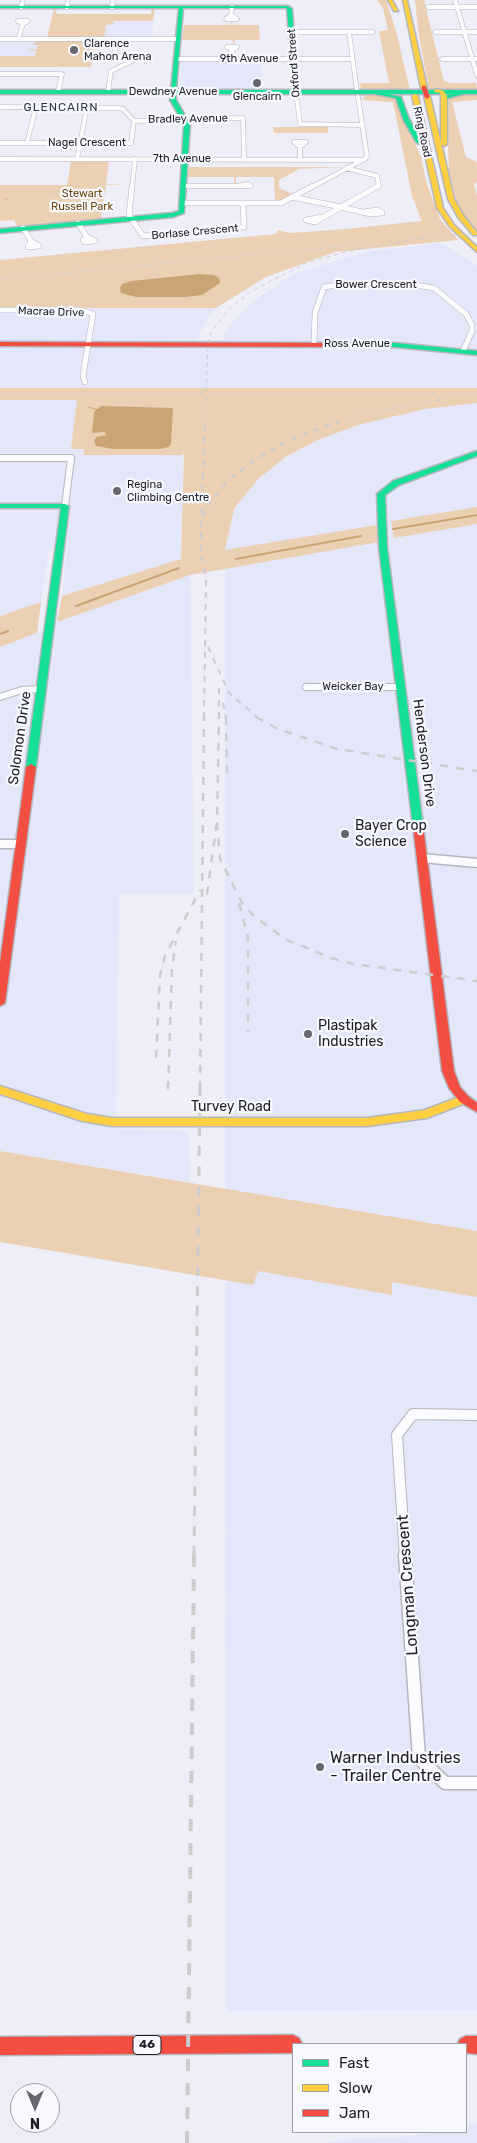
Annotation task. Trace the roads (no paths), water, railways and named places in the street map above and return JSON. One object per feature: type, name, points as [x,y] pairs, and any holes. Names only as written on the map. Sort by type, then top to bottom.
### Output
[{"type":"main road","name":"Ring Road","points":[[405,0],[428,92],[442,162],[455,208],[477,236]]},
{"type":"main road","points":[[408,15],[411,0]]},
{"type":"main road","points":[[0,7],[22,3],[113,3],[181,7],[174,104],[186,119],[182,212],[0,230]]},
{"type":"main road","name":"Ring Road","points":[[394,3],[428,92],[426,155],[438,200],[445,216],[477,250]]},
{"type":"main road","name":"Oxford Street","points":[[181,7],[231,11],[286,7],[290,9],[296,92]]},
{"type":"main road","name":"Dewdney Avenue","points":[[0,92],[477,92]]},
{"type":"main road","name":"Dewdney Avenue","points":[[353,93],[377,92],[400,95],[428,92],[477,92]]},
{"type":"main road","points":[[426,155],[406,119],[400,95],[428,92],[445,120],[442,162]]},
{"type":"main road","name":"Ross Avenue","points":[[0,344],[408,345],[477,354]]},
{"type":"main road","name":"Henderson Drive","points":[[477,453],[396,483],[381,494],[383,547],[448,1071],[455,1088],[464,1099],[477,1108]]},
{"type":"main road","points":[[0,506],[65,506]]},
{"type":"main road","name":"Solomon Drive","points":[[0,1003],[65,506]]},
{"type":"main road","name":"Turvey Road","points":[[0,1090],[86,1118],[113,1122],[367,1122],[427,1114],[464,1099]]},
{"type":"main road","name":"46","points":[[0,2046],[292,2044]]},
{"type":"street","points":[[455,0],[464,32],[475,59],[477,75]]},
{"type":"street","points":[[428,6],[477,6]]},
{"type":"street","points":[[18,39],[23,24]]},
{"type":"street","points":[[292,32],[373,32]]},
{"type":"street","points":[[183,203],[278,203],[310,187],[305,183],[316,178],[328,178],[364,160],[367,156],[362,125],[353,93],[349,32]]},
{"type":"street","points":[[435,32],[477,32]]},
{"type":"street","points":[[0,39],[178,39]]},
{"type":"street","points":[[108,92],[112,71],[136,59],[114,55],[117,39]]},
{"type":"street","points":[[232,50],[232,59]]},
{"type":"street","name":"9th Avenue","points":[[176,59],[352,60]]},
{"type":"street","points":[[442,59],[475,59]]},
{"type":"street","points":[[0,74],[62,74],[58,92]]},
{"type":"street","name":"Oxford Street","points":[[296,92],[298,122],[305,125],[362,125]]},
{"type":"street","name":"Nagel Crescent","points":[[0,107],[123,109],[134,121],[131,143],[0,143]]},
{"type":"street","points":[[27,143],[36,107]]},
{"type":"street","points":[[77,159],[86,108]]},
{"type":"street","name":"Bradley Avenue","points":[[134,121],[243,118],[244,159]]},
{"type":"street","points":[[300,147],[300,159]]},
{"type":"street","name":"7th Avenue","points":[[0,159],[364,160]]},
{"type":"street","points":[[132,218],[129,215],[134,159]]},
{"type":"street","points":[[323,217],[379,186],[377,176],[346,168]]},
{"type":"street","points":[[184,186],[236,186]]},
{"type":"street","points":[[292,197],[363,212]]},
{"type":"street","name":"Borlase Crescent","points":[[132,218],[143,236],[244,227],[243,203]]},
{"type":"street","points":[[78,223],[87,237]]},
{"type":"street","points":[[23,228],[31,241]]},
{"type":"street","name":"Bower Crescent","points":[[314,344],[315,313],[324,287],[344,284],[414,284],[428,286],[439,292],[470,319],[472,331],[463,351]]},
{"type":"street","name":"Macrae Drive","points":[[0,310],[81,310],[93,314],[83,376],[85,382]]},
{"type":"street","points":[[0,458],[71,458],[65,506]]},
{"type":"street","name":"Weicker Bay","points":[[306,687],[400,687]]},
{"type":"street","points":[[0,698],[22,690],[42,690]]},
{"type":"street","points":[[0,844],[20,844]]},
{"type":"street","points":[[422,858],[477,863]]},
{"type":"street","name":"Longman Crescent","points":[[477,1414],[413,1414],[397,1435],[419,1758],[445,1783],[477,1783]]},
{"type":"waterway","points":[[88,407],[98,410]]},
{"type":"waterway","points":[[393,529],[477,515]]},
{"type":"waterway","points":[[236,559],[361,536]]},
{"type":"waterway","points":[[76,606],[179,568]]},
{"type":"waterway","points":[[0,634],[8,631]]},
{"type":"railway","points":[[425,238],[477,233]]},
{"type":"railway","points":[[420,238],[425,238]]},
{"type":"railway","points":[[206,393],[208,343],[211,332],[228,310],[250,292],[306,263],[349,251],[425,238]]},
{"type":"railway","points":[[0,279],[353,245]]},
{"type":"railway","points":[[0,393],[206,393]]},
{"type":"railway","points":[[205,423],[206,393]]},
{"type":"railway","points":[[206,393],[477,393]]},
{"type":"railway","points":[[335,423],[361,414],[445,399]]},
{"type":"railway","points":[[204,718],[206,580],[201,552],[201,524],[205,421]]},
{"type":"railway","points":[[203,517],[208,505],[226,482],[253,461],[287,441],[339,421]]},
{"type":"railway","points":[[208,647],[229,693],[258,718]]},
{"type":"railway","points":[[219,687],[219,717]]},
{"type":"railway","points":[[223,703],[226,718]]},
{"type":"railway","points":[[200,1089],[204,717]]},
{"type":"railway","points":[[217,822],[219,717]]},
{"type":"railway","points":[[226,717],[227,778]]},
{"type":"railway","points":[[256,717],[276,728],[337,749],[477,771]]},
{"type":"railway","points":[[207,894],[217,822]]},
{"type":"railway","points":[[217,822],[220,859],[242,903],[254,916],[285,939],[331,958],[354,964],[477,981]]},
{"type":"railway","points":[[156,1058],[160,975],[165,956],[200,890]]},
{"type":"railway","points":[[239,903],[248,937],[248,1032]]},
{"type":"railway","points":[[168,1089],[172,968],[176,941]]},
{"type":"railway","points":[[194,1556],[200,1088]]},
{"type":"railway","points":[[187,2143],[194,1555]]},
{"type":"place","name":"Clarence Mahon Arena","points":[[74,50]]},
{"type":"place","name":"Glencairn","points":[[257,83]]},
{"type":"place","name":"Regina Climbing Centre","points":[[117,491]]},
{"type":"place","name":"Bayer Crop Science","points":[[345,834]]},
{"type":"place","name":"Plastipak Industries","points":[[308,1034]]},
{"type":"place","name":"Warner Industries - Trailer Centre","points":[[320,1767]]},
{"type":"district","name":"GLENCAIRN","points":[[61,108]]},
{"type":"park label","name":"Stewart Russell Park","points":[[82,200]]}]
